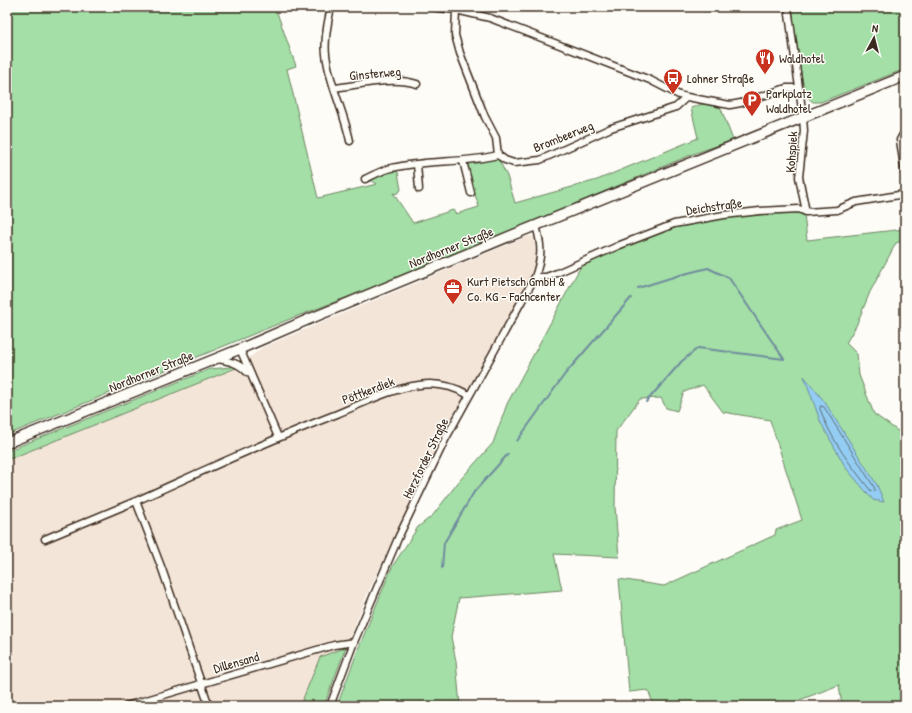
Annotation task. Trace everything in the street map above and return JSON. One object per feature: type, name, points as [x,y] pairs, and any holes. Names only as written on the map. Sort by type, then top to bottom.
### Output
[{"type":"main road","name":"Nordhorner Straße","points":[[7,443],[905,76]]},
{"type":"street","name":"Ginsterweg","points":[[331,7],[325,52],[334,88],[348,128],[350,141]]},
{"type":"street","points":[[430,7],[456,10],[490,18],[650,80],[679,95],[688,97],[730,105],[741,103],[786,88],[799,88]]},
{"type":"street","points":[[703,7],[713,7]]},
{"type":"street","name":"Kohspiek","points":[[788,7],[804,117],[800,177],[806,212]]},
{"type":"street","points":[[365,180],[387,169],[442,161],[463,161],[498,155],[496,138],[485,117],[460,53],[455,35],[456,10]]},
{"type":"street","name":"Ginsterweg","points":[[334,88],[365,83],[407,81],[417,84]]},
{"type":"street","name":"Brombeerweg","points":[[498,155],[505,160],[514,163],[540,160],[611,128],[650,114],[676,107],[688,97]]},
{"type":"street","points":[[905,131],[900,140],[905,174]]},
{"type":"street","points":[[463,161],[471,192]]},
{"type":"street","points":[[417,164],[419,189]]},
{"type":"street","name":"Deichstraße","points":[[535,278],[546,277],[557,273],[620,245],[674,224],[732,214],[799,209],[806,212],[836,210],[856,202],[905,194]]},
{"type":"street","name":"Herzforder Straße","points":[[330,706],[354,642],[399,536],[446,438],[535,278],[540,264],[541,251],[540,239],[536,226]]},
{"type":"street","points":[[240,349],[250,376],[278,437]]},
{"type":"street","points":[[214,359],[236,363],[243,367],[250,376]]},
{"type":"street","name":"Pöttkerdiek","points":[[44,539],[136,501],[278,437],[395,390],[419,385],[434,384],[457,388],[469,395]]},
{"type":"street","points":[[136,501],[209,706]]},
{"type":"street","name":"Dillensand","points":[[126,706],[334,645],[354,642]]},
{"type":"shaded area","points":[[525,237],[534,237],[536,253],[536,262],[532,274],[441,438],[367,595],[346,647],[320,657],[300,706],[7,706],[7,460],[236,368],[263,347]]},
{"type":"green space","points":[[7,7],[275,7],[296,66],[287,69],[318,198],[377,184],[371,180],[387,171],[398,172],[401,190],[396,194],[393,193],[413,223],[453,210],[456,214],[479,207],[465,163],[498,158],[507,176],[515,203],[597,180],[698,138],[691,108],[702,104],[720,106],[733,140],[693,154],[409,274],[295,317],[7,435]]},
{"type":"green space","points":[[792,7],[905,7],[905,69],[821,102],[813,102],[807,97],[804,89],[795,38]]},
{"type":"green space","points":[[787,212],[804,214],[807,240],[905,229],[905,240],[896,243],[870,292],[856,326],[846,343],[857,354],[859,375],[874,414],[905,436],[905,706],[842,706],[839,685],[784,706],[654,706],[648,690],[629,692],[619,579],[664,586],[775,535],[776,530],[802,520],[770,420],[723,412],[703,385],[684,392],[677,411],[666,408],[661,398],[640,399],[616,431],[615,507],[619,557],[554,554],[562,590],[459,598],[451,637],[456,661],[460,706],[337,706],[359,647],[392,567],[418,527],[433,515],[460,480],[493,443],[507,404],[583,262],[675,225],[723,217]]},
{"type":"green space","points":[[237,365],[236,368],[7,460],[7,451],[210,369]]},
{"type":"green space","points":[[346,647],[324,706],[300,706],[320,657]]},
{"type":"water","points":[[804,376],[824,401],[877,485],[884,502],[873,500],[846,468],[821,423]]},
{"type":"waterway","points":[[638,288],[708,268],[729,278],[784,359]]},
{"type":"waterway","points":[[517,441],[565,374],[631,298]]},
{"type":"waterway","points":[[646,402],[682,361],[698,348],[784,359]]},
{"type":"waterway","points":[[442,568],[444,543],[474,492],[508,454]]},
{"type":"place","name":"Waldhotel","points":[[765,75]]},
{"type":"place","name":"Lohner Straße","points":[[673,95]]},
{"type":"place","name":"Parkplatz Waldhotel","points":[[752,117]]},
{"type":"place","name":"Kurt Pietsch GmbH & Co. KG - Fachcenter","points":[[453,305]]}]
